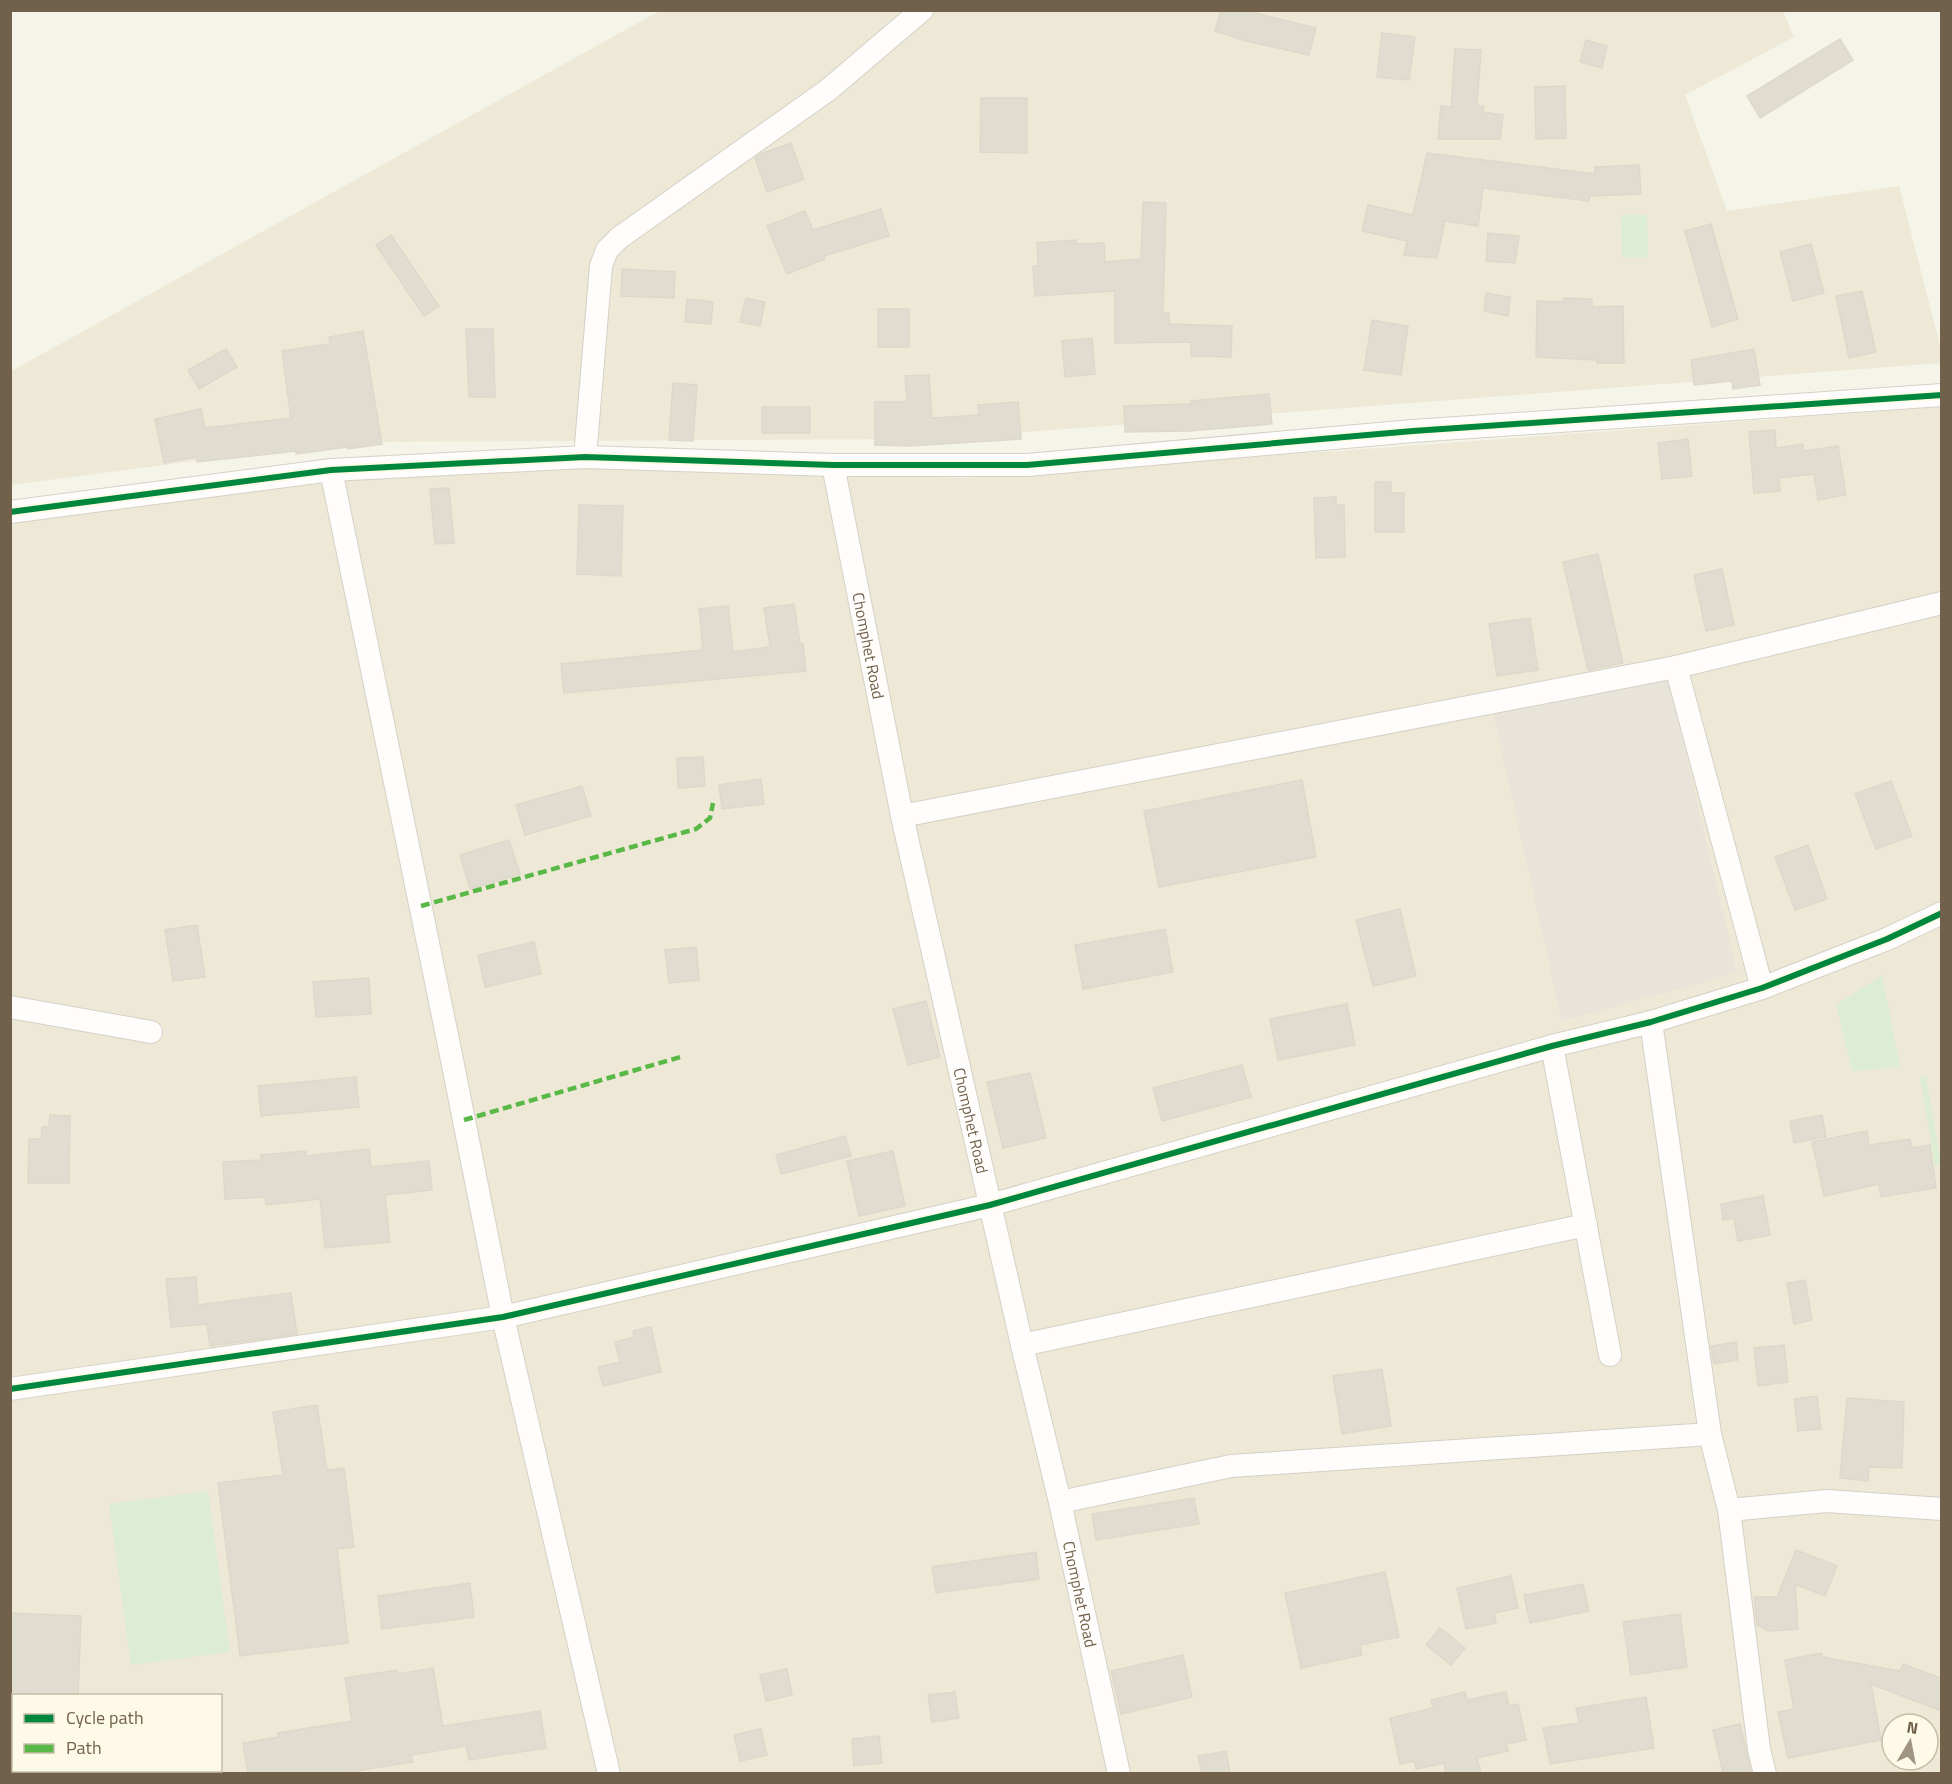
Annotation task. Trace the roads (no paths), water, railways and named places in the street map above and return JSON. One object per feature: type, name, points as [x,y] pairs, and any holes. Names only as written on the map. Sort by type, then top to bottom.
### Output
[{"type":"street","points":[[585,457],[601,266],[607,250],[620,238],[828,90],[922,10]]},
{"type":"street","points":[[10,512],[331,471],[585,457],[833,465],[1027,465],[1413,431],[1941,395]]},
{"type":"street","name":"Chomphet Road","points":[[833,465],[902,816],[1060,1502],[1119,1773]]},
{"type":"street","points":[[331,471],[503,1317],[609,1773]]},
{"type":"street","points":[[902,816],[1676,667],[1941,603]]},
{"type":"street","points":[[1676,667],[1762,988]]},
{"type":"street","points":[[10,1389],[503,1317],[990,1205],[1552,1046],[1652,1022],[1762,988],[1887,939],[1941,913]]},
{"type":"street","points":[[10,1006],[152,1032]]},
{"type":"street","points":[[1652,1022],[1710,1434],[1729,1510],[1759,1749],[1765,1773]]},
{"type":"street","points":[[1552,1046],[1610,1355]]},
{"type":"street","points":[[1022,1345],[1586,1225]]},
{"type":"street","points":[[1060,1502],[1231,1466],[1710,1434]]},
{"type":"street","points":[[1729,1510],[1827,1501],[1941,1509]]}]
